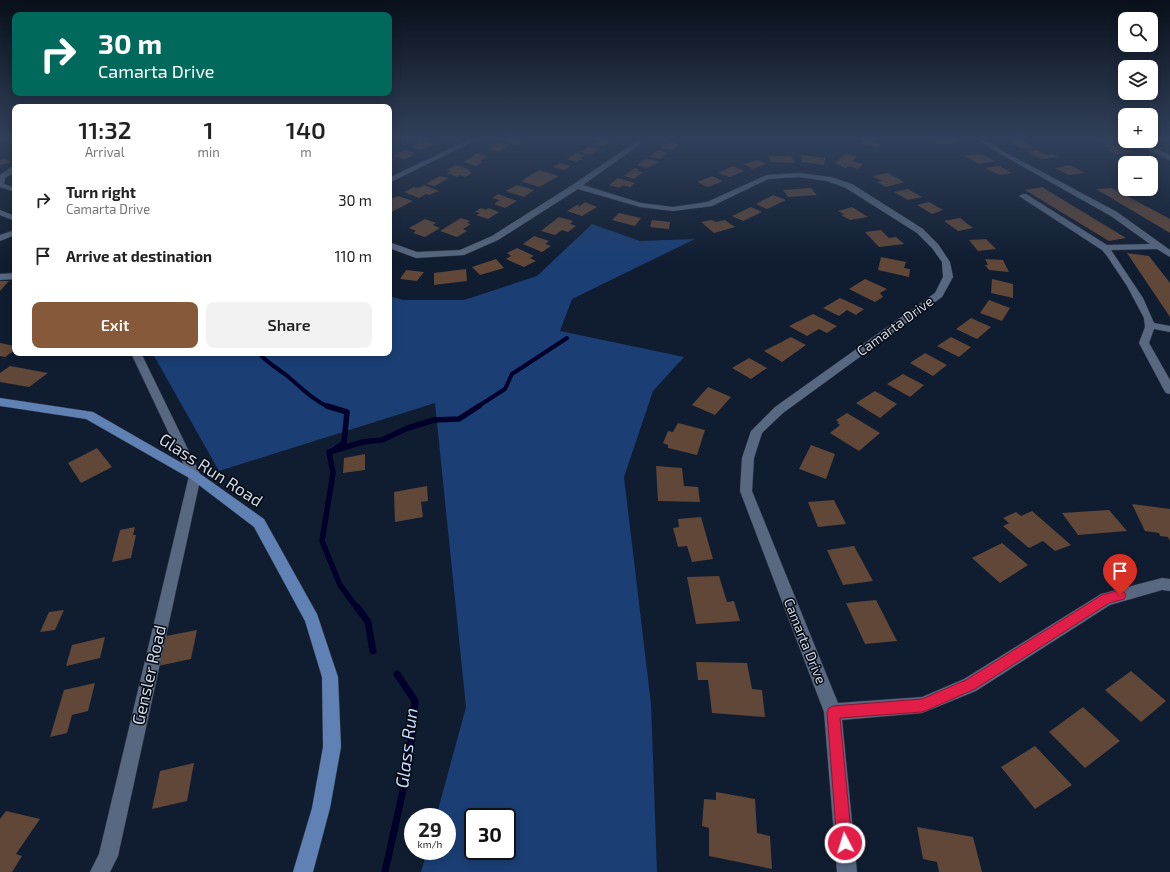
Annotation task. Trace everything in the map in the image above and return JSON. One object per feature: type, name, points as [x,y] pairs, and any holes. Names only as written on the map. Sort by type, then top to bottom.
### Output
[{"type":"main road","name":"Glass Run Road","points":[[0,402],[89,415],[195,476],[259,523],[312,619],[330,677],[332,748],[321,808],[303,872]]},
{"type":"street","points":[[1,180],[0,185],[12,189]]},
{"type":"street","points":[[392,246],[416,255],[461,253],[495,238],[585,180]]},
{"type":"street","name":"Camarta Drive","points":[[576,186],[640,205],[673,209],[709,204],[761,180]]},
{"type":"street","name":"Camarta Drive","points":[[830,180],[849,186],[920,231],[935,246],[946,262],[948,277],[939,295],[779,410],[757,431],[748,458],[746,491],[833,712],[847,872]]},
{"type":"street","points":[[1051,180],[1114,214],[1170,254]]},
{"type":"street","points":[[1023,196],[1105,248],[1141,303],[1150,325],[1144,343],[1170,390]]},
{"type":"street","points":[[0,212],[12,218]]},
{"type":"street","points":[[0,238],[12,233]]},
{"type":"street","points":[[1105,248],[1160,246]]},
{"type":"street","points":[[0,277],[12,276]]},
{"type":"street","points":[[1150,325],[1170,329]]},
{"type":"street","points":[[137,356],[195,476]]},
{"type":"street","name":"Gensler Road","points":[[100,872],[108,856],[195,476]]},
{"type":"street","points":[[833,712],[922,705],[970,685],[1106,599],[1162,584],[1170,585]]},
{"type":"shaded area","points":[[592,224],[640,241],[695,239],[572,299],[560,331],[684,357],[653,391],[624,477],[651,704],[657,872],[421,872],[424,860],[456,860],[456,808],[438,808],[466,707],[435,403],[219,471],[154,356],[392,356],[392,297],[403,300],[464,300],[537,276]]},
{"type":"building","points":[[434,180],[446,180],[435,186],[426,184]]},
{"type":"building","points":[[523,180],[552,180],[539,187],[521,181]]},
{"type":"building","points":[[616,180],[624,180],[635,183],[630,187],[623,185],[619,188],[609,185]]},
{"type":"building","points":[[703,180],[723,181],[708,187],[697,182]]},
{"type":"building","points":[[879,180],[900,180],[904,182],[886,187],[877,182],[882,181]]},
{"type":"building","points":[[424,185],[439,191],[429,195],[426,194],[419,198],[404,192],[414,187],[418,188]]},
{"type":"building","points":[[517,185],[534,190],[524,197],[506,191]]},
{"type":"building","points":[[1042,187],[1126,238],[1109,241],[1025,190]]},
{"type":"building","points":[[811,188],[817,195],[788,197],[783,190]]},
{"type":"building","points":[[1112,188],[1118,191],[1118,196],[1127,196],[1170,219],[1170,233],[1096,189]]},
{"type":"building","points":[[908,189],[922,197],[908,200],[894,192]]},
{"type":"building","points":[[498,194],[517,201],[505,208],[494,204],[500,200],[492,198]]},
{"type":"building","points":[[773,195],[786,200],[767,209],[756,204]]},
{"type":"building","points":[[398,196],[413,201],[392,212],[392,199]]},
{"type":"building","points":[[585,202],[597,207],[582,216],[567,211],[577,205],[580,206]]},
{"type":"building","points":[[929,202],[943,210],[932,214],[917,205]]},
{"type":"building","points":[[751,207],[762,212],[743,221],[732,216]]},
{"type":"building","points":[[852,207],[868,217],[850,220],[841,215],[844,214],[838,211]]},
{"type":"building","points":[[481,208],[486,210],[488,208],[499,212],[488,219],[476,215],[480,213],[475,212]]},
{"type":"building","points":[[619,213],[641,218],[635,226],[612,220]]},
{"type":"building","points":[[559,217],[573,221],[570,224],[576,226],[568,232],[562,230],[555,235],[541,231]]},
{"type":"building","points":[[461,218],[470,221],[467,223],[471,224],[463,229],[467,231],[457,237],[440,231]]},
{"type":"building","points":[[960,218],[973,228],[958,231],[944,221]]},
{"type":"building","points":[[425,219],[436,223],[433,225],[440,228],[425,237],[413,233],[416,231],[409,228]]},
{"type":"building","points":[[652,220],[670,222],[669,229],[650,227]]},
{"type":"building","points":[[711,220],[716,222],[725,220],[735,227],[714,233],[701,222]]},
{"type":"building","points":[[881,230],[889,238],[896,237],[904,244],[879,247],[865,232]]},
{"type":"building","points":[[534,236],[549,241],[545,244],[551,246],[542,252],[523,244]]},
{"type":"building","points":[[986,239],[996,249],[978,251],[969,240]]},
{"type":"building","points":[[517,248],[534,256],[530,258],[536,261],[524,267],[506,259],[511,256],[507,253]]},
{"type":"building","points":[[1127,253],[1149,256],[1170,283],[1170,317]]},
{"type":"building","points":[[881,257],[906,262],[904,268],[910,269],[909,277],[878,270]]},
{"type":"building","points":[[496,259],[504,268],[480,275],[472,267]]},
{"type":"building","points":[[985,259],[1003,260],[1009,272],[989,270],[985,265],[988,265]]},
{"type":"building","points":[[466,269],[467,281],[434,285],[434,273]]},
{"type":"building","points":[[406,270],[424,272],[417,281],[400,279]]},
{"type":"building","points":[[865,279],[887,289],[880,293],[883,297],[875,302],[849,289]]},
{"type":"building","points":[[992,279],[1013,284],[1013,298],[991,293]]},
{"type":"building","points":[[0,281],[9,281],[0,291]]},
{"type":"building","points":[[840,298],[864,309],[856,315],[847,310],[839,316],[823,308]]},
{"type":"building","points":[[989,300],[1010,308],[1002,321],[980,313]]},
{"type":"building","points":[[813,314],[837,326],[827,333],[819,329],[807,336],[789,326]]},
{"type":"building","points":[[971,318],[991,327],[977,339],[956,329]]},
{"type":"building","points":[[791,337],[806,345],[782,362],[764,351]]},
{"type":"building","points":[[951,337],[971,347],[959,357],[937,346]]},
{"type":"building","points":[[0,343],[12,345],[12,352],[5,357],[0,356]]},
{"type":"building","points":[[925,353],[947,365],[933,376],[910,363]]},
{"type":"building","points":[[749,358],[767,368],[751,379],[732,368]]},
{"type":"building","points":[[10,366],[48,373],[29,387],[0,382],[0,373]]},
{"type":"building","points":[[903,374],[924,385],[910,397],[887,384]]},
{"type":"building","points":[[708,387],[731,397],[715,415],[692,405]]},
{"type":"building","points":[[875,391],[897,404],[880,418],[856,403]]},
{"type":"building","points":[[847,413],[880,433],[859,451],[830,433],[840,425],[836,420]]},
{"type":"building","points":[[678,423],[705,430],[697,455],[668,448],[668,445],[663,443],[668,431],[673,432]]},
{"type":"building","points":[[811,445],[835,454],[826,479],[799,469]]},
{"type":"building","points":[[97,448],[112,467],[81,483],[68,463]]},
{"type":"building","points":[[365,454],[365,470],[343,473],[344,458]]},
{"type":"building","points":[[656,466],[682,468],[684,486],[698,487],[700,502],[658,501]]},
{"type":"building","points":[[427,486],[428,501],[421,502],[423,517],[395,522],[394,492]]},
{"type":"building","points":[[834,500],[846,524],[818,527],[808,502]]},
{"type":"building","points":[[1132,504],[1170,509],[1170,541],[1168,537],[1160,536],[1159,533],[1145,531]]},
{"type":"building","points":[[1109,510],[1127,531],[1078,535],[1062,513]]},
{"type":"building","points":[[1032,511],[1071,545],[1055,551],[1043,541],[1029,548],[1003,526],[1009,523],[1003,518],[1016,512],[1021,516]]},
{"type":"building","points":[[701,517],[713,559],[692,562],[687,546],[678,547],[673,528],[679,527],[678,519]]},
{"type":"building","points":[[135,527],[133,535],[136,535],[131,558],[112,562],[120,530]]},
{"type":"building","points":[[1002,543],[1028,565],[1000,583],[972,558]]},
{"type":"building","points":[[854,546],[873,581],[843,585],[827,550]]},
{"type":"building","points":[[719,576],[727,602],[734,601],[740,621],[696,624],[687,577]]},
{"type":"building","points":[[876,600],[897,641],[865,644],[846,603]]},
{"type":"building","points":[[64,610],[55,630],[40,632],[49,612]]},
{"type":"building","points":[[197,630],[191,659],[158,666],[166,636]]},
{"type":"building","points":[[105,637],[100,658],[66,666],[72,645]]},
{"type":"building","points":[[696,662],[747,663],[752,689],[762,690],[765,717],[712,713],[708,680],[698,680]]},
{"type":"building","points":[[1131,671],[1166,701],[1141,722],[1105,690]]},
{"type":"building","points":[[95,683],[88,711],[72,715],[67,733],[50,737],[64,690]]},
{"type":"building","points":[[1083,707],[1120,741],[1085,768],[1049,732]]},
{"type":"building","points":[[1035,746],[1072,785],[1035,809],[1001,767]]},
{"type":"building","points":[[194,763],[187,801],[152,809],[160,771]]},
{"type":"building","points":[[716,792],[755,799],[757,833],[770,836],[772,869],[709,856],[709,828],[702,826],[704,799],[716,800]]},
{"type":"building","points":[[6,811],[40,819],[16,854],[22,856],[12,872],[0,872],[0,819]]},
{"type":"building","points":[[917,827],[973,837],[982,872],[939,872],[937,862],[923,859]]},
{"type":"waterway","points":[[477,407],[505,389],[512,374],[567,338]]},
{"type":"waterway","points":[[262,356],[312,397],[327,406]]},
{"type":"waterway","points":[[327,406],[347,412],[344,443],[335,449]]},
{"type":"waterway","name":"Glass Run","points":[[357,608],[340,585],[322,541],[333,473],[329,452],[363,442],[382,440],[408,428],[434,420],[459,419],[479,406]]},
{"type":"waterway","name":"Glass Run","points":[[357,607],[368,622],[373,651]]},
{"type":"waterway","name":"Glass Run","points":[[385,872],[409,763],[415,701],[397,674]]},
{"type":"route","points":[[845,843],[833,712],[922,705],[970,685],[1106,599],[1120,595]]}]
